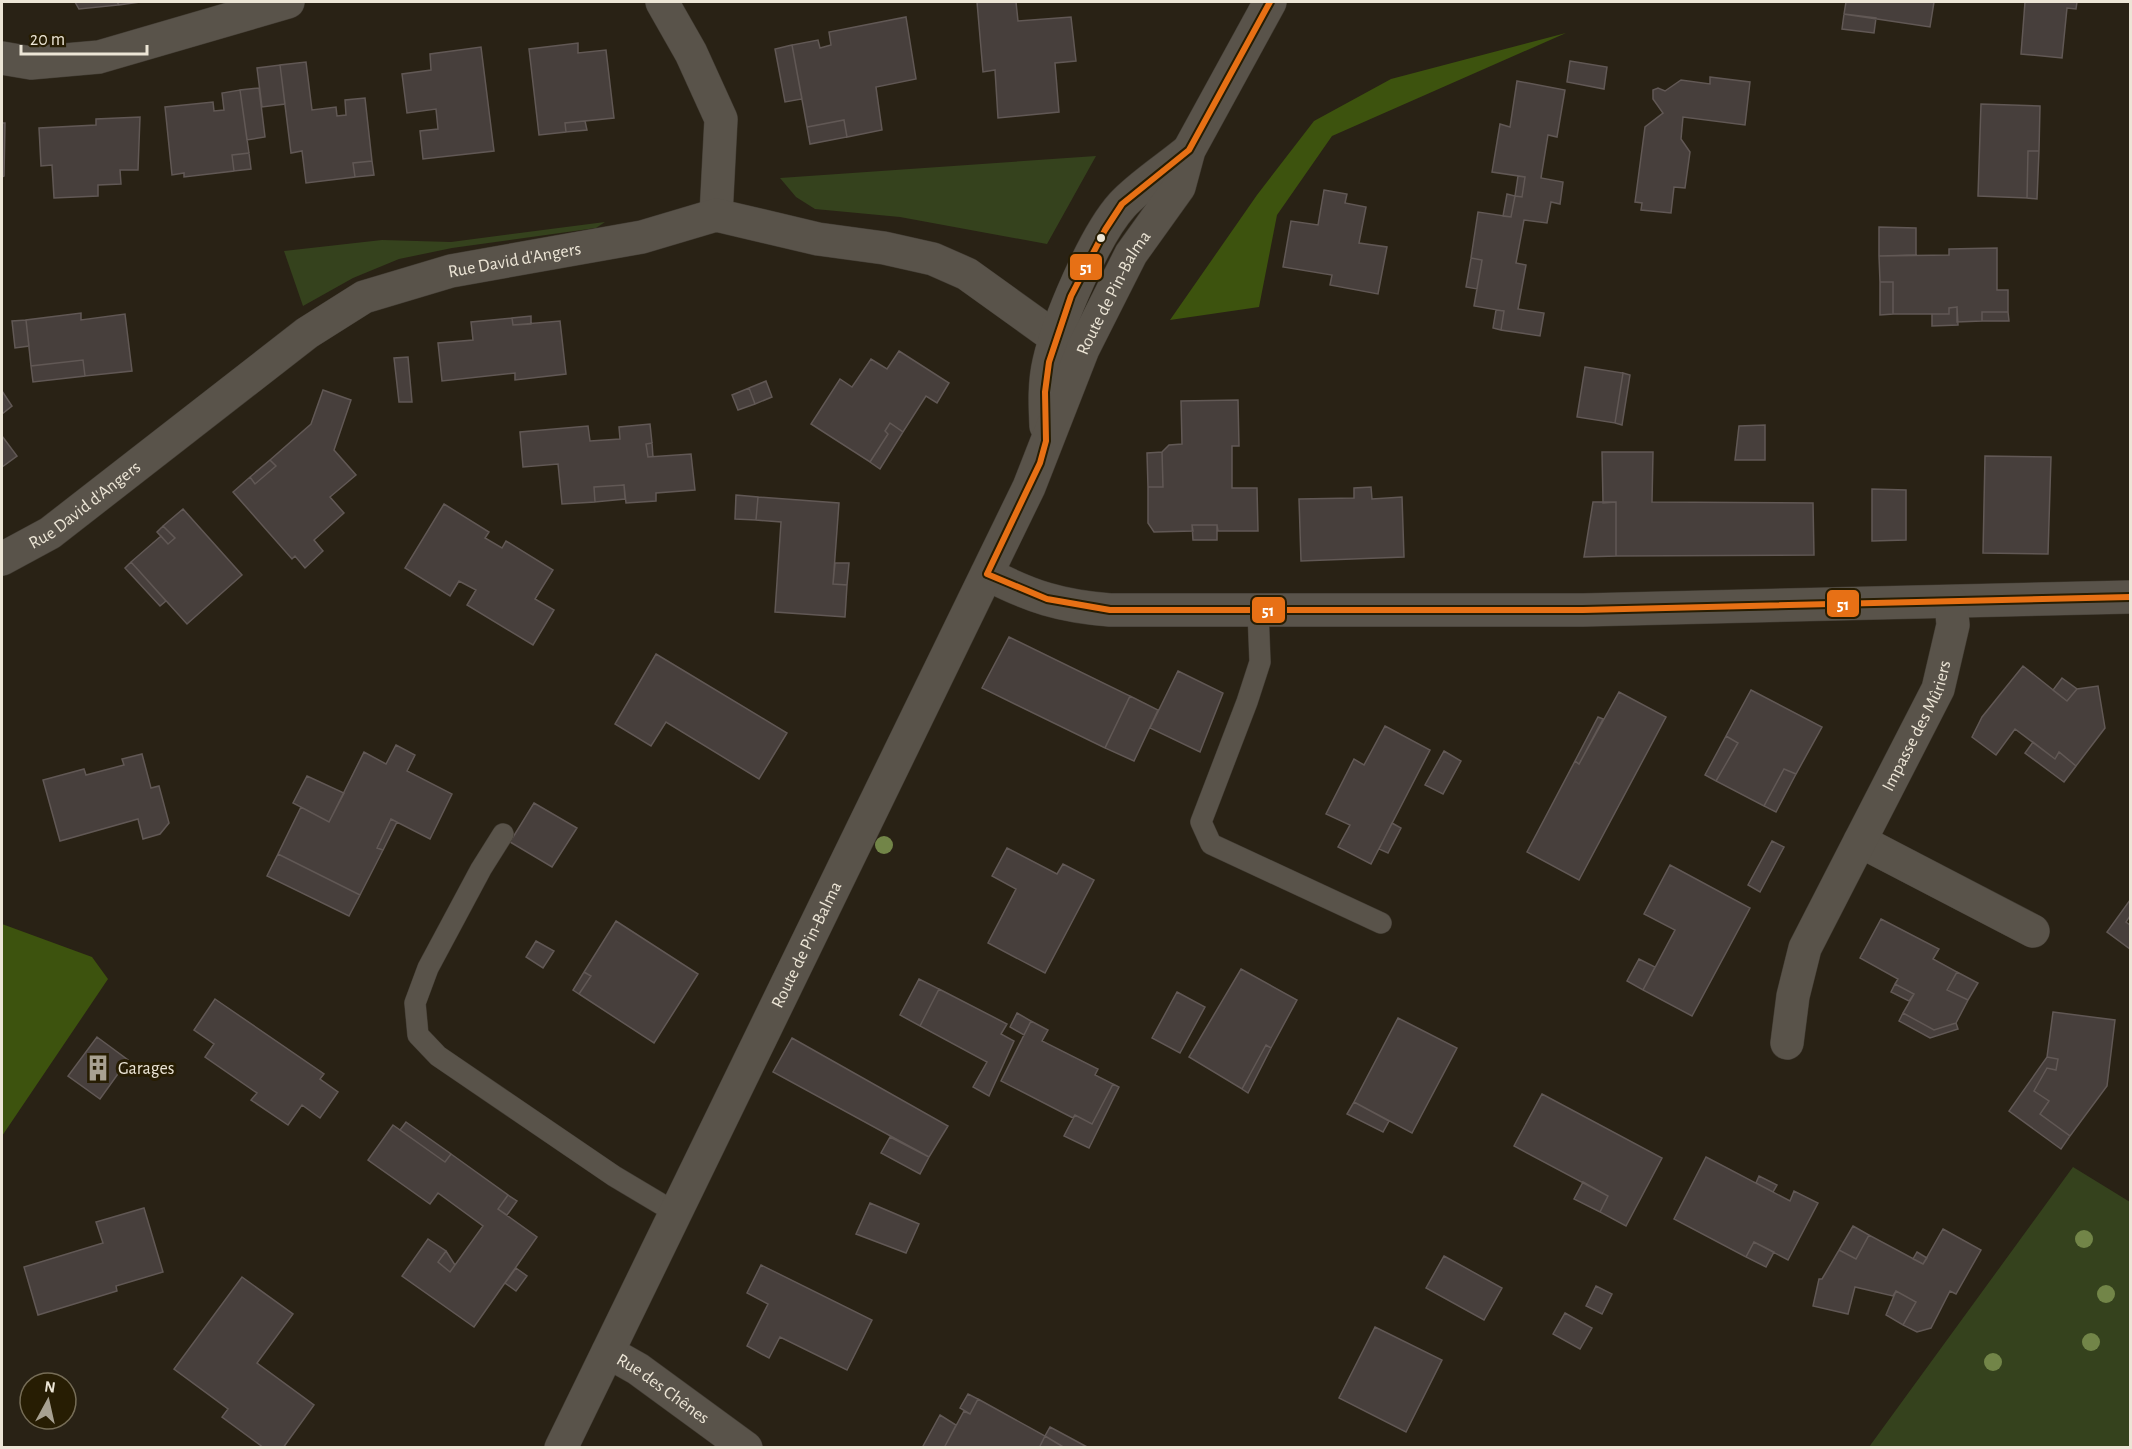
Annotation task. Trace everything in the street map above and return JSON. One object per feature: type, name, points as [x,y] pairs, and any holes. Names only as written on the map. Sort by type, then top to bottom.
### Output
[{"type":"street","points":[[2,58],[31,63],[99,57],[288,2]]},
{"type":"street","points":[[662,2],[691,53],[721,119],[716,215]]},
{"type":"street","name":"Route de Pin-Balma","points":[[561,1448],[1036,471],[1046,441],[1045,392],[1049,362],[1070,344],[1179,187],[1190,150],[1270,2]]},
{"type":"street","name":"Rue David d'Angers","points":[[2,559],[50,533],[307,333],[364,297],[451,271],[642,237],[716,215],[818,239],[884,248],[933,259],[967,274],[1070,344]]},
{"type":"street","points":[[987,574],[1041,599],[1071,607],[1258,611],[1583,610],[2130,597]]},
{"type":"street","name":"Impasse des Mûriers","points":[[1787,1042],[1792,996],[1805,948],[1938,689],[1953,625],[1951,602]]},
{"type":"street","points":[[1860,841],[2033,931]]},
{"type":"street","name":"Rue des Chênes","points":[[608,1352],[638,1369],[746,1448]]},
{"type":"lane","points":[[1258,611],[1260,662],[1202,822],[1211,844],[1381,923]]},
{"type":"lane","points":[[503,834],[481,869],[428,968],[415,1003],[418,1035],[448,1063],[614,1176],[676,1213]]},
{"type":"green space","points":[[1566,33],[1332,136],[1277,215],[1259,307],[1170,320],[1257,195],[1314,121],[1391,79]]},
{"type":"green space","points":[[1096,156],[1047,244],[900,217],[815,209],[796,197],[780,178]]},
{"type":"green space","points":[[605,222],[596,228],[452,248],[399,259],[353,278],[303,306],[284,251],[382,240],[451,242]]},
{"type":"green space","points":[[2,924],[92,957],[108,979],[2,1136]]},
{"type":"green space","points":[[2073,1167],[2130,1202],[2130,1447],[1869,1447]]},
{"type":"building","points":[[75,2],[117,2],[119,5],[79,9]]},
{"type":"building","points":[[117,2],[140,2],[119,5]]},
{"type":"building","points":[[977,2],[1016,2],[1018,21],[1071,17],[1076,61],[1055,63],[1059,112],[998,118],[995,70],[983,72]]},
{"type":"building","points":[[1846,2],[1934,2],[1930,27],[1844,14]]},
{"type":"building","points":[[2025,2],[2077,2],[2076,9],[2067,8],[2062,58],[2021,54]]},
{"type":"building","points":[[1844,14],[1876,18],[1874,33],[1842,29]]},
{"type":"building","points":[[906,17],[916,79],[876,87],[882,130],[847,137],[844,120],[807,127],[792,45],[818,40],[820,48],[831,45],[829,32]]},
{"type":"building","points":[[578,43],[578,53],[606,50],[614,118],[565,123],[566,132],[539,135],[529,49]]},
{"type":"building","points":[[792,45],[802,99],[785,102],[775,49]]},
{"type":"building","points":[[481,47],[494,151],[423,159],[420,131],[438,129],[436,109],[407,113],[402,74],[431,70],[430,54]]},
{"type":"building","points":[[1570,61],[1607,67],[1604,89],[1567,82]]},
{"type":"building","points":[[306,62],[312,110],[336,107],[337,116],[346,115],[345,100],[365,98],[372,161],[353,163],[355,177],[306,183],[302,151],[291,153],[280,65]]},
{"type":"building","points":[[280,65],[285,104],[262,107],[257,68]]},
{"type":"building","points":[[1710,77],[1750,82],[1745,125],[1683,117],[1681,139],[1690,152],[1685,188],[1674,187],[1671,213],[1641,210],[1642,203],[1635,202],[1645,127],[1663,113],[1653,99],[1653,90],[1658,88],[1665,91],[1681,80],[1710,84]]},
{"type":"building","points":[[1517,81],[1565,90],[1557,137],[1548,135],[1541,178],[1563,182],[1560,204],[1551,202],[1547,223],[1524,220],[1516,263],[1526,265],[1518,309],[1544,313],[1540,336],[1501,330],[1504,311],[1474,306],[1482,260],[1471,258],[1478,212],[1511,217],[1515,196],[1522,197],[1525,177],[1492,172],[1500,124],[1510,127]]},
{"type":"building","points":[[259,88],[265,137],[247,140],[240,90]]},
{"type":"building","points":[[240,90],[249,153],[232,155],[234,171],[184,177],[184,173],[172,175],[165,107],[213,102],[214,111],[224,110],[222,93]]},
{"type":"building","points":[[1981,104],[2040,106],[2039,151],[2028,151],[2027,198],[1978,196]]},
{"type":"building","points":[[140,117],[138,170],[120,170],[121,184],[98,185],[98,196],[54,198],[52,165],[41,166],[39,128],[96,125],[96,119]]},
{"type":"building","points":[[844,120],[847,137],[810,144],[807,127]]},
{"type":"building","points":[[585,121],[587,130],[566,132],[565,123]]},
{"type":"building","points":[[2,123],[5,123],[4,176],[2,177]]},
{"type":"building","points":[[2028,151],[2039,151],[2037,199],[2027,198]]},
{"type":"building","points":[[249,153],[251,169],[234,171],[232,155]]},
{"type":"building","points":[[372,161],[374,175],[355,177],[353,163]]},
{"type":"building","points":[[1518,176],[1525,177],[1522,197],[1515,196]]},
{"type":"building","points":[[1324,190],[1347,194],[1345,203],[1366,207],[1359,243],[1387,247],[1378,294],[1330,285],[1332,275],[1283,267],[1291,221],[1318,225]]},
{"type":"building","points":[[1507,194],[1515,196],[1511,217],[1503,216]]},
{"type":"building","points":[[1879,227],[1916,228],[1916,255],[1879,256]]},
{"type":"building","points":[[1997,248],[1997,290],[2008,290],[2008,312],[1982,312],[1982,321],[1957,322],[1957,307],[1949,308],[1949,314],[1893,314],[1893,282],[1880,282],[1879,256],[1949,255],[1949,249]]},
{"type":"building","points":[[1471,258],[1482,260],[1477,289],[1466,287]]},
{"type":"building","points":[[1880,282],[1893,282],[1893,314],[1880,315]]},
{"type":"building","points":[[1957,307],[1958,325],[1932,326],[1932,314],[1949,314],[1949,308]]},
{"type":"building","points":[[1496,310],[1504,311],[1501,330],[1493,328]]},
{"type":"building","points":[[1982,312],[2008,312],[2009,321],[1982,321]]},
{"type":"building","points":[[81,313],[81,320],[125,314],[132,371],[85,376],[83,360],[31,366],[26,320]]},
{"type":"building","points":[[531,316],[531,324],[513,325],[512,318]]},
{"type":"building","points":[[512,318],[513,325],[560,321],[566,374],[515,380],[515,373],[442,381],[438,343],[473,340],[471,322]]},
{"type":"building","points":[[26,320],[29,346],[15,348],[12,321]]},
{"type":"building","points":[[899,351],[949,383],[937,403],[926,396],[903,432],[890,423],[885,431],[888,434],[870,462],[811,424],[840,379],[852,387],[871,359],[887,369]]},
{"type":"building","points":[[408,357],[412,402],[399,402],[394,358]]},
{"type":"building","points":[[83,360],[85,376],[33,382],[31,366]]},
{"type":"building","points":[[1585,367],[1623,373],[1615,423],[1577,417]]},
{"type":"building","points":[[1623,373],[1630,375],[1622,425],[1615,423]]},
{"type":"building","points":[[766,381],[772,397],[755,404],[749,388]]},
{"type":"building","points":[[749,388],[755,404],[738,410],[732,395]]},
{"type":"building","points":[[323,390],[351,400],[334,450],[356,475],[330,497],[344,513],[314,540],[323,551],[305,568],[295,556],[292,559],[233,492],[250,477],[255,484],[276,466],[270,460],[311,424]]},
{"type":"building","points":[[2,391],[12,406],[2,414]]},
{"type":"building","points":[[1238,400],[1239,446],[1232,446],[1232,488],[1257,488],[1258,531],[1218,531],[1217,525],[1192,525],[1193,531],[1154,532],[1148,523],[1148,487],[1163,487],[1162,452],[1169,445],[1182,444],[1181,401]]},
{"type":"building","points":[[890,423],[903,432],[880,469],[870,462],[888,434],[885,431]]},
{"type":"building","points":[[650,424],[652,443],[646,444],[648,457],[691,454],[695,490],[656,493],[656,501],[626,503],[624,485],[594,487],[595,502],[562,504],[558,464],[523,467],[520,432],[588,426],[590,441],[620,439],[619,427]]},
{"type":"building","points":[[1765,425],[1765,460],[1735,460],[1739,426]]},
{"type":"building","points":[[2,436],[17,456],[2,467]]},
{"type":"building","points":[[652,443],[653,457],[648,457],[646,444]]},
{"type":"building","points":[[1162,452],[1163,487],[1148,487],[1147,453]]},
{"type":"building","points":[[1602,452],[1653,452],[1652,502],[1813,503],[1814,555],[1616,556],[1616,502],[1603,503]]},
{"type":"building","points":[[1985,456],[2051,457],[2048,554],[1983,553]]},
{"type":"building","points":[[270,460],[276,466],[255,484],[250,477]]},
{"type":"building","points":[[624,485],[625,499],[595,502],[594,487]]},
{"type":"building","points":[[1371,487],[1372,499],[1402,497],[1404,557],[1301,561],[1299,499],[1354,498],[1354,488]]},
{"type":"building","points":[[1872,489],[1906,490],[1906,540],[1872,541]]},
{"type":"building","points":[[736,495],[758,497],[756,520],[735,519]]},
{"type":"building","points":[[758,497],[839,503],[833,584],[847,585],[845,617],[775,612],[781,522],[756,520]]},
{"type":"building","points":[[1593,502],[1616,502],[1616,556],[1584,557]]},
{"type":"building","points":[[444,504],[489,532],[485,538],[502,548],[506,541],[553,570],[535,599],[554,610],[533,645],[467,605],[476,590],[459,581],[450,596],[405,568]]},
{"type":"building","points":[[183,509],[242,575],[187,624],[131,562],[161,536],[168,544],[175,538],[163,526]]},
{"type":"building","points":[[1192,525],[1217,525],[1217,540],[1193,540]]},
{"type":"building","points":[[163,526],[175,538],[168,544],[157,532]]},
{"type":"building","points":[[131,562],[166,601],[160,606],[125,568]]},
{"type":"building","points":[[835,563],[849,563],[847,585],[833,584]]},
{"type":"building","points":[[1009,637],[1130,696],[1105,748],[982,688]]},
{"type":"building","points":[[656,654],[787,733],[759,779],[666,722],[651,746],[615,724]]},
{"type":"building","points":[[2023,666],[2067,701],[2077,689],[2098,686],[2105,728],[2076,766],[2059,752],[2055,759],[2015,729],[1996,755],[1972,737],[1982,717]]},
{"type":"building","points":[[1178,671],[1223,693],[1200,752],[1150,728]]},
{"type":"building","points":[[2062,678],[2077,689],[2067,701],[2053,690]]},
{"type":"building","points":[[1751,690],[1822,727],[1796,774],[1784,769],[1764,806],[1716,781],[1738,743],[1726,736]]},
{"type":"building","points":[[1619,692],[1666,717],[1579,880],[1527,852],[1575,761],[1579,764]]},
{"type":"building","points":[[1130,696],[1158,710],[1134,761],[1105,748]]},
{"type":"building","points":[[1598,717],[1603,719],[1579,764],[1575,761]]},
{"type":"building","points":[[1385,726],[1430,750],[1371,864],[1338,847],[1350,825],[1326,814],[1354,759],[1364,765]]},
{"type":"building","points":[[1726,736],[1738,743],[1716,781],[1705,775]]},
{"type":"building","points":[[2033,742],[2055,759],[2059,752],[2076,766],[2064,782],[2025,753]]},
{"type":"building","points":[[396,745],[415,755],[407,771],[452,794],[430,839],[391,819],[377,848],[383,850],[360,895],[278,854],[301,807],[329,822],[364,752],[386,764]]},
{"type":"building","points":[[1444,751],[1461,761],[1443,794],[1425,785]]},
{"type":"building","points":[[142,754],[151,788],[159,786],[169,823],[160,834],[143,839],[138,819],[60,841],[43,780],[84,769],[86,775],[124,765],[122,759]]},
{"type":"building","points":[[1784,769],[1796,774],[1776,812],[1764,806]]},
{"type":"building","points":[[307,776],[344,793],[329,822],[293,803]]},
{"type":"building","points":[[534,803],[577,828],[552,867],[510,842]]},
{"type":"building","points":[[391,819],[397,822],[383,850],[377,848]]},
{"type":"building","points":[[1392,823],[1401,828],[1388,853],[1379,849]]},
{"type":"building","points":[[1772,841],[1784,847],[1760,892],[1748,885]]},
{"type":"building","points":[[1007,848],[1057,874],[1063,864],[1094,880],[1045,973],[988,943],[1016,889],[992,876]]},
{"type":"building","points":[[278,854],[360,895],[349,916],[267,876]]},
{"type":"building","points":[[1670,865],[1750,908],[1692,1016],[1643,990],[1675,930],[1644,914]]},
{"type":"building","points":[[2130,900],[2130,916],[2126,922],[2130,925],[2130,949],[2107,932]]},
{"type":"building","points":[[1881,919],[1939,949],[1933,959],[1957,972],[1947,990],[1968,1000],[1956,1023],[1934,1030],[1903,1013],[1914,994],[1895,984],[1898,979],[1860,958]]},
{"type":"building","points":[[616,921],[698,974],[654,1043],[579,994],[591,976],[584,972]]},
{"type":"building","points":[[536,941],[554,951],[543,968],[526,957]]},
{"type":"building","points":[[1639,959],[1655,967],[1643,990],[1627,981]]},
{"type":"building","points":[[1241,969],[1297,1000],[1271,1048],[1266,1045],[1242,1089],[1189,1057]]},
{"type":"building","points":[[584,972],[591,976],[579,994],[573,990]]},
{"type":"building","points":[[1957,972],[1978,983],[1968,1000],[1947,990]]},
{"type":"building","points":[[919,979],[939,989],[920,1026],[900,1015]]},
{"type":"building","points":[[1895,984],[1914,994],[1909,1001],[1891,992]]},
{"type":"building","points":[[939,989],[1007,1024],[1001,1034],[1014,1041],[989,1096],[973,1087],[987,1062],[920,1026]]},
{"type":"building","points":[[1177,992],[1205,1007],[1180,1053],[1152,1038]]},
{"type":"building","points":[[215,999],[324,1074],[320,1079],[338,1092],[320,1118],[302,1105],[288,1125],[251,1100],[257,1093],[205,1057],[214,1044],[194,1030]]},
{"type":"building","points":[[2053,1012],[2115,1020],[2107,1086],[2070,1136],[2040,1114],[2049,1101],[2034,1091],[2047,1068],[2056,1070],[2058,1059],[2047,1057]]},
{"type":"building","points":[[1017,1013],[1031,1021],[1024,1035],[1010,1027]]},
{"type":"building","points":[[1903,1013],[1934,1030],[1956,1023],[1958,1029],[1930,1038],[1899,1021]]},
{"type":"building","points":[[1398,1018],[1457,1048],[1412,1133],[1354,1102]]},
{"type":"building","points":[[1031,1021],[1048,1030],[1042,1041],[1098,1069],[1095,1075],[1113,1084],[1092,1124],[1075,1115],[1073,1118],[1001,1081]]},
{"type":"building","name":"Garages","points":[[97,1037],[128,1060],[100,1099],[68,1076]]},
{"type":"building","points":[[792,1038],[948,1126],[929,1157],[773,1072]]},
{"type":"building","points":[[1266,1045],[1271,1048],[1248,1093],[1242,1089]]},
{"type":"building","points":[[2047,1057],[2058,1059],[2056,1070],[2047,1068],[2034,1091],[2049,1101],[2040,1114],[2070,1136],[2061,1149],[2009,1111]]},
{"type":"building","points":[[1113,1084],[1119,1087],[1089,1148],[1064,1136],[1075,1115],[1092,1124]]},
{"type":"building","points":[[1542,1094],[1662,1158],[1626,1226],[1600,1212],[1608,1196],[1514,1146]]},
{"type":"building","points":[[1354,1102],[1389,1121],[1383,1132],[1347,1114]]},
{"type":"building","points":[[406,1122],[451,1154],[445,1162],[400,1130]]},
{"type":"building","points":[[393,1125],[445,1162],[451,1154],[508,1195],[498,1209],[537,1237],[474,1327],[402,1276],[428,1239],[446,1251],[438,1262],[450,1272],[483,1226],[438,1193],[430,1204],[368,1160]]},
{"type":"building","points":[[890,1137],[929,1157],[920,1174],[881,1153]]},
{"type":"building","points":[[1706,1157],[1790,1201],[1794,1191],[1818,1203],[1788,1260],[1754,1242],[1746,1257],[1674,1219]]},
{"type":"building","points":[[1759,1176],[1777,1185],[1773,1192],[1756,1183]]},
{"type":"building","points":[[1583,1182],[1608,1196],[1600,1212],[1574,1199]]},
{"type":"building","points":[[508,1195],[517,1201],[507,1215],[498,1209]]},
{"type":"building","points":[[870,1203],[919,1224],[906,1253],[856,1234]]},
{"type":"building","points":[[144,1208],[163,1272],[116,1286],[117,1291],[38,1315],[24,1267],[103,1243],[96,1222]]},
{"type":"building","points":[[1853,1226],[1869,1235],[1856,1259],[1839,1250]]},
{"type":"building","points":[[1943,1229],[1981,1250],[1956,1294],[1950,1291],[1931,1328],[1917,1332],[1903,1325],[1916,1302],[1896,1291],[1893,1296],[1855,1287],[1848,1314],[1813,1306],[1819,1279],[1822,1279],[1839,1250],[1856,1259],[1869,1235],[1923,1264]]},
{"type":"building","points":[[1754,1242],[1774,1252],[1766,1267],[1746,1257]]},
{"type":"building","points":[[446,1251],[455,1265],[450,1272],[438,1262]]},
{"type":"building","points":[[1917,1252],[1927,1258],[1923,1264],[1913,1259]]},
{"type":"building","points":[[1444,1256],[1502,1288],[1484,1320],[1426,1288]]},
{"type":"building","points":[[761,1265],[872,1320],[847,1370],[780,1337],[769,1358],[747,1346],[768,1304],[747,1293]]},
{"type":"building","points":[[516,1268],[527,1276],[516,1291],[505,1283]]},
{"type":"building","points":[[242,1277],[293,1314],[257,1363],[314,1405],[283,1448],[264,1448],[222,1417],[228,1409],[174,1369]]},
{"type":"building","points":[[1596,1286],[1612,1294],[1602,1314],[1586,1306]]},
{"type":"building","points":[[1896,1291],[1916,1302],[1903,1325],[1886,1315]]},
{"type":"building","points":[[1565,1313],[1592,1328],[1580,1349],[1553,1334]]},
{"type":"building","points":[[1375,1327],[1442,1360],[1406,1432],[1339,1398]]},
{"type":"building","points":[[968,1394],[978,1399],[970,1414],[960,1408]]},
{"type":"building","points":[[978,1399],[1045,1436],[1039,1448],[944,1448],[964,1411],[970,1414]]},
{"type":"building","points":[[940,1415],[956,1425],[944,1448],[922,1448]]},
{"type":"building","points":[[1050,1427],[1089,1448],[1065,1448],[1045,1436]]},
{"type":"building","points":[[1045,1436],[1065,1448],[1039,1448]]},
{"type":"transit line","name":"51","points":[[987,574],[1040,463],[1046,441],[1045,392],[1049,362],[1071,296],[1105,230],[1122,204],[1189,150],[1270,2]]},
{"type":"transit line","name":"51","points":[[987,574],[1047,599],[1110,610],[1583,610],[2130,597]]},
{"type":"place","name":"Garages","points":[[98,1068]]}]
